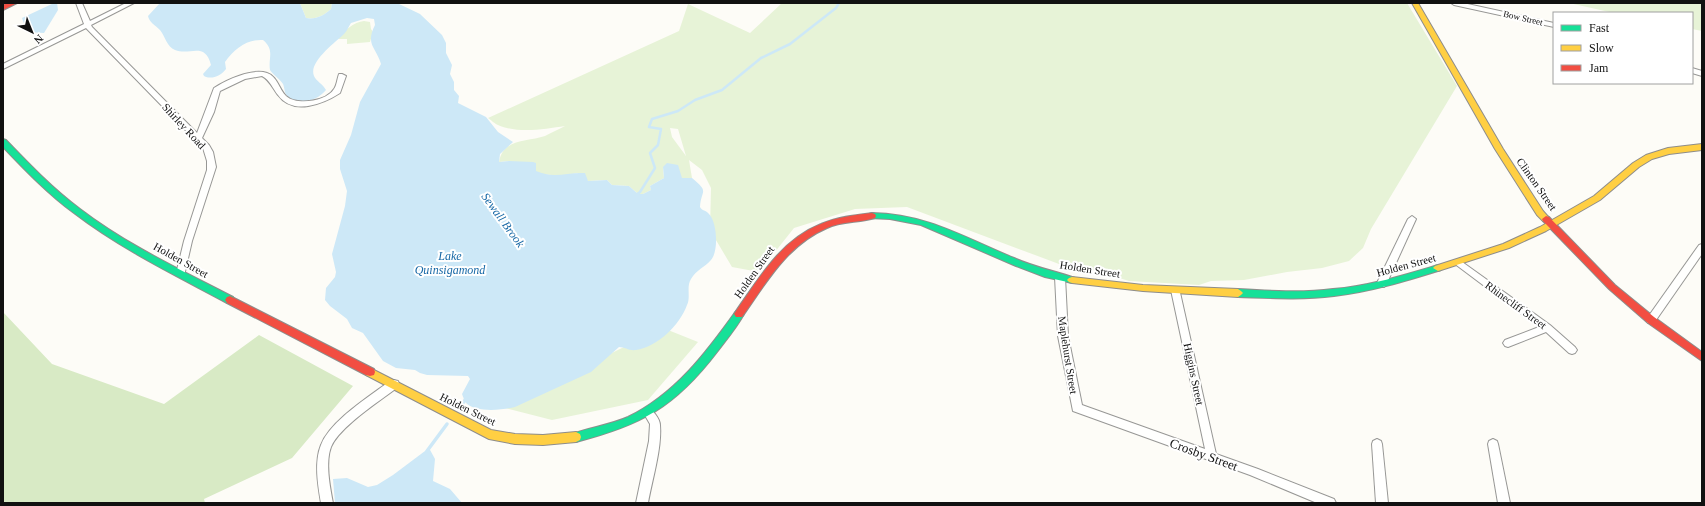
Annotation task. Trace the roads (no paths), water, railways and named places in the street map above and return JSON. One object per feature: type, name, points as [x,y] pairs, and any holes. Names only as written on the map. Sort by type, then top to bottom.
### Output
[{"type":"street","name":"Shirley Road","points":[[79,3],[89,28],[208,151],[212,164],[208,184],[188,241],[181,274]]},
{"type":"street","points":[[3,67],[131,3]]},
{"type":"street","name":"Clinton Street","points":[[1415,3],[1499,149],[1540,213],[1582,258],[1651,320],[1702,357]]},
{"type":"street","name":"Bow Street","points":[[1454,3],[1468,5]]},
{"type":"street","name":"Bow Street","points":[[1458,3],[1553,25]]},
{"type":"street","points":[[198,139],[210,112],[217,90],[229,82],[261,73],[267,75],[286,99],[294,103],[306,104],[322,100],[337,91],[342,76]]},
{"type":"street","name":"Holden Street","points":[[3,142],[46,186],[88,220],[181,274],[489,434],[503,437],[557,441],[615,428],[648,412],[668,398],[688,381],[741,312],[772,266],[788,247],[810,231],[822,226],[864,216],[905,218],[946,231],[1025,266],[1060,277],[1102,284],[1176,290],[1331,294],[1381,285],[1458,262],[1506,245],[1537,232],[1597,198],[1647,158],[1665,152],[1702,147]]},
{"type":"street","points":[[1381,285],[1412,219]]},
{"type":"street","points":[[1651,320],[1702,247]]},
{"type":"street","name":"Rhinecliff Street","points":[[1458,262],[1547,328],[1572,350]]},
{"type":"street","name":"Maplehurst Street","points":[[1060,277],[1063,336],[1077,408]]},
{"type":"street","name":"Higgins Street","points":[[1176,290],[1212,458]]},
{"type":"street","points":[[1508,343],[1547,328]]},
{"type":"street","points":[[327,503],[324,462],[327,445],[342,425],[394,384]]},
{"type":"street","name":"Crosby Street","points":[[1077,408],[1254,472],[1330,503]]},
{"type":"street","points":[[642,503],[654,441],[655,423],[648,412]]},
{"type":"street","points":[[1377,444],[1382,503]]},
{"type":"street","points":[[1493,444],[1504,503]]},
{"type":"water","points":[[57,3],[58,10],[44,33],[27,32],[22,18]]},
{"type":"water","name":"Lake Quinsigamond","points":[[160,3],[300,3],[306,18],[316,18],[331,9],[332,3],[397,3],[420,14],[442,35],[446,43],[446,53],[452,65],[450,74],[454,82],[454,90],[459,96],[458,103],[486,117],[498,132],[513,142],[500,154],[499,162],[533,162],[536,163],[536,171],[549,175],[585,173],[588,181],[607,180],[612,185],[629,186],[638,194],[643,194],[651,190],[650,186],[664,178],[663,167],[667,163],[678,165],[682,178],[692,178],[703,189],[700,207],[708,213],[714,223],[716,244],[714,256],[695,273],[691,279],[689,285],[689,299],[684,313],[667,334],[652,345],[636,350],[619,347],[591,372],[515,407],[490,410],[470,406],[466,403],[462,394],[470,379],[468,376],[427,375],[415,370],[396,368],[383,361],[363,333],[352,328],[347,319],[330,306],[325,300],[326,288],[335,277],[336,272],[332,254],[345,206],[347,191],[340,169],[340,160],[351,135],[360,102],[381,64],[371,42],[372,32],[375,25],[374,19],[367,18],[351,23],[344,34],[324,53],[315,65],[313,71],[314,76],[326,90],[314,99],[298,102],[293,101],[287,96],[283,84],[270,70],[270,51],[269,47],[263,40],[246,43],[237,49],[225,62],[226,69],[219,75],[210,78],[204,76],[203,74],[211,65],[205,53],[201,51],[186,52],[172,49],[160,30],[150,20],[148,16]]},
{"type":"water","points":[[429,448],[435,459],[433,481],[450,489],[462,503],[335,503],[333,479],[347,478],[368,487],[377,485]]},
{"type":"waterway","points":[[636,195],[640,192],[655,168],[650,153],[658,145],[661,129],[649,127],[652,119],[678,111],[695,100],[722,90],[761,58],[790,44],[836,8],[839,3]]},
{"type":"waterway","name":"Sewall Brook","points":[[459,409],[467,397]]},
{"type":"waterway","name":"Sewall Brook","points":[[427,451],[447,424]]}]
